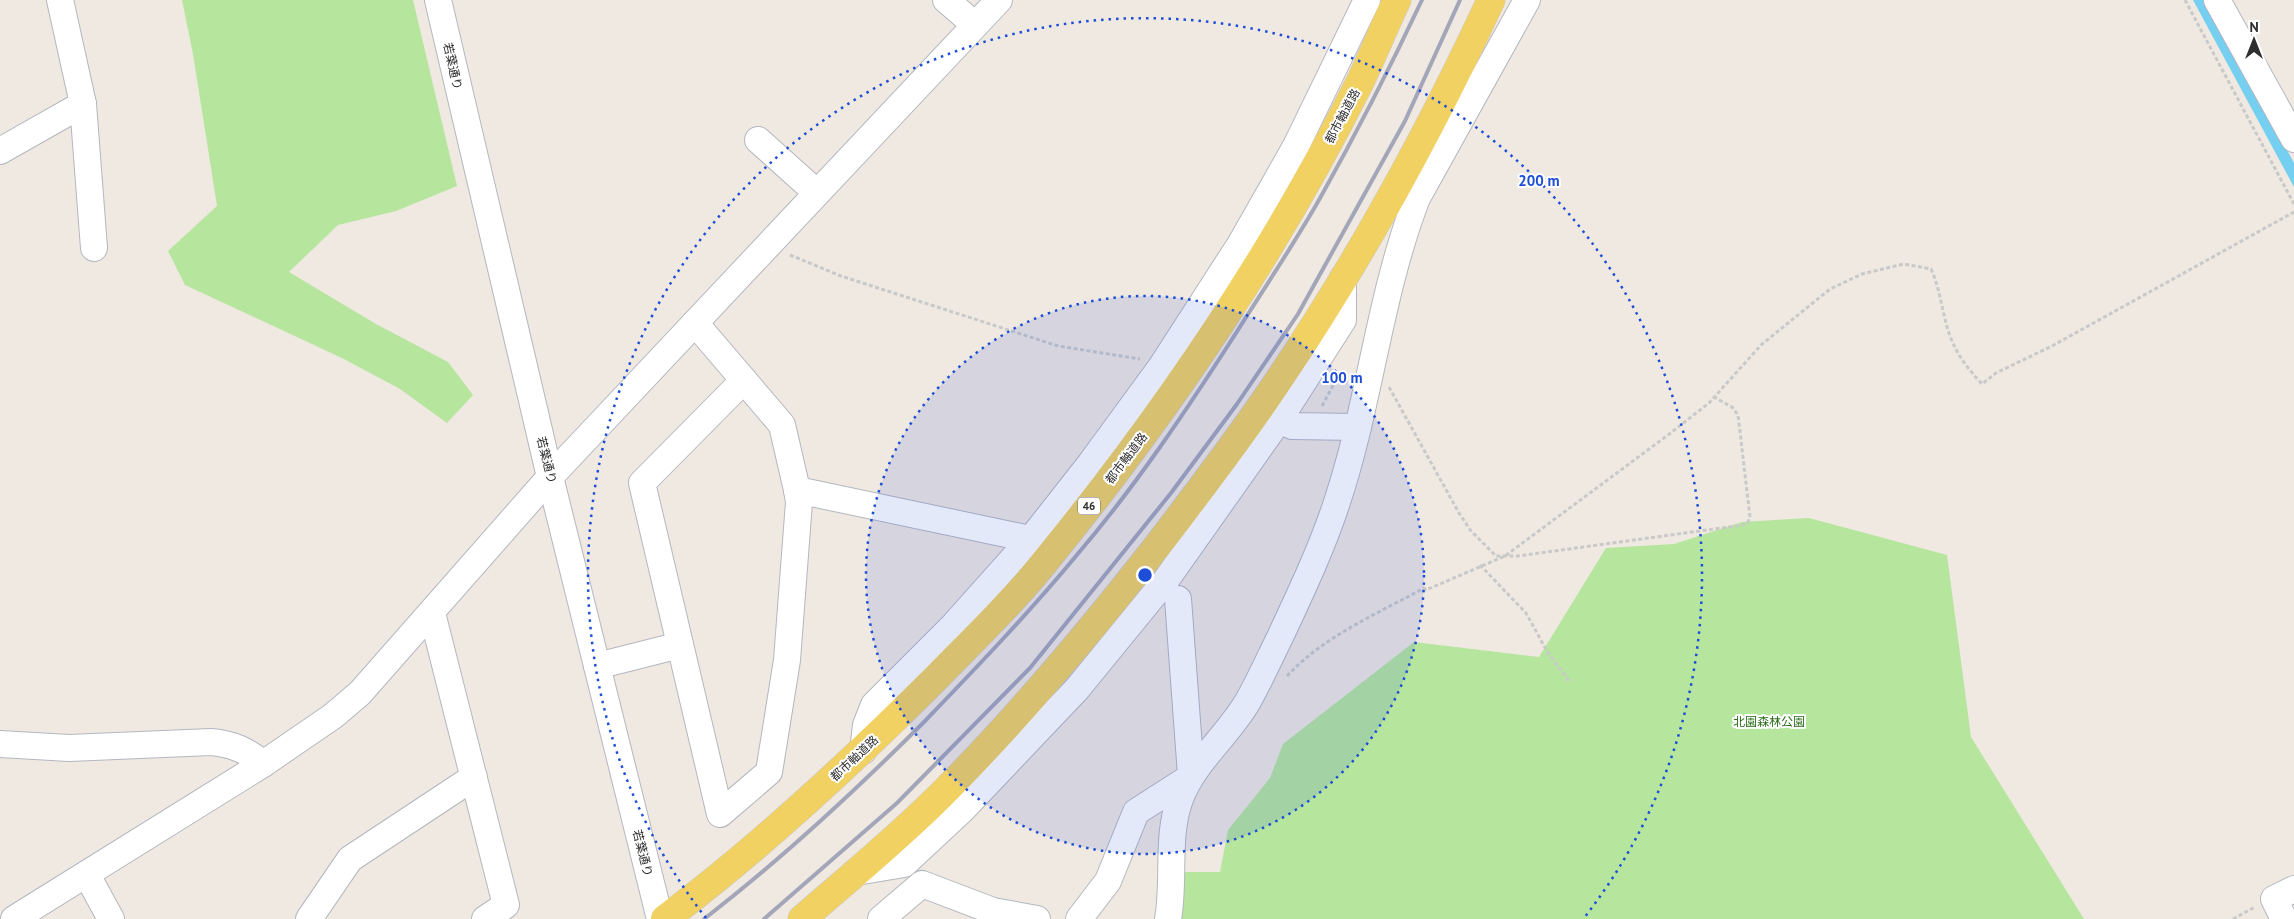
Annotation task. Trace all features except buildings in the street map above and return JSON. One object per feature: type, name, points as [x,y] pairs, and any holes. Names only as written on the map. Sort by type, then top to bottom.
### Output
[{"type":"main road","points":[[802,919],[940,796],[1028,702],[1106,611],[1197,493],[1272,390],[1343,278],[1418,146],[1491,0]]},
{"type":"main road","name":"都市軸道路","points":[[665,919],[746,854],[863,751],[991,622],[1038,571],[1164,408],[1277,235],[1371,57],[1392,6]]},
{"type":"street","points":[[60,0],[83,104],[94,248]]},
{"type":"street","name":"若葉通り","points":[[438,0],[550,477],[660,919]]},
{"type":"street","points":[[946,0],[976,25]]},
{"type":"street","points":[[14,919],[263,764],[333,716],[360,693],[550,477],[999,0]]},
{"type":"street","points":[[863,751],[866,725],[874,705],[952,627],[1030,539],[1090,464],[1161,366],[1241,243],[1296,146],[1367,0]]},
{"type":"street","points":[[1168,919],[1174,826],[1179,802],[1190,777],[1248,702],[1305,583],[1337,502],[1358,426],[1405,230],[1417,198],[1527,0]]},
{"type":"street","points":[[2218,0],[2294,140]]},
{"type":"street","points":[[1337,63],[1371,57]]},
{"type":"street","points":[[0,151],[83,104]]},
{"type":"street","points":[[758,140],[817,193]]},
{"type":"street","points":[[856,872],[904,864],[962,810],[1077,689],[1166,580],[1279,420],[1343,320],[1343,278]]},
{"type":"street","points":[[696,323],[782,425],[799,502],[787,660],[769,772],[720,814],[642,483],[744,380]]},
{"type":"street","points":[[1279,420],[1292,426],[1358,426]]},
{"type":"street","points":[[797,490],[1030,539]]},
{"type":"street","points":[[1178,599],[1190,777]]},
{"type":"street","points":[[432,613],[506,905],[484,919]]},
{"type":"street","points":[[598,666],[680,645]]},
{"type":"street","points":[[0,744],[69,748],[226,743],[241,748],[263,764]]},
{"type":"street","points":[[309,919],[350,859],[474,777]]},
{"type":"street","points":[[1079,919],[1108,881],[1136,812],[1190,777]]},
{"type":"street","points":[[87,875],[111,919]]},
{"type":"street","points":[[883,918],[922,884],[994,915],[1037,919]]},
{"type":"street","points":[[2284,919],[2274,899],[2294,889]]},
{"type":"path","points":[[2185,0],[2294,204]]},
{"type":"path","points":[[1285,678],[1303,659],[1337,636],[1424,588],[1426,590],[1480,565],[1505,556],[1668,435],[1714,397],[1761,345],[1830,289],[1862,274],[1904,264],[1931,269],[1938,286],[1950,335],[1964,365],[1982,384],[1996,373],[2052,346],[2294,212]]},
{"type":"path","points":[[767,245],[841,276],[1058,346],[1150,360],[1161,366]]},
{"type":"path","points":[[1371,371],[1383,376],[1458,513],[1471,531],[1496,556],[1518,556],[1734,526],[1748,522],[1750,517],[1738,415],[1732,407],[1714,397]]},
{"type":"path","points":[[1321,408],[1336,380]]},
{"type":"path","points":[[1480,565],[1526,613],[1548,653],[1569,681]]},
{"type":"green space","points":[[182,0],[413,0],[457,186],[396,211],[338,225],[289,272],[376,324],[448,362],[473,395],[447,423],[400,389],[344,359],[185,285],[168,251],[217,206],[193,54]]},
{"type":"green space","name":"北園森林公園","points":[[1809,518],[1947,555],[1971,737],[2084,919],[1174,919],[1179,872],[1220,872],[1228,830],[1270,778],[1283,744],[1414,642],[1539,657],[1606,548],[1674,544],[1742,522]]},
{"type":"water","points":[[2193,0],[2206,0],[2294,163],[2294,187]]},
{"type":"railway","points":[[704,919],[817,824],[924,722],[1058,578],[1120,502],[1200,388],[1300,233],[1359,126],[1422,0]]},
{"type":"railway","points":[[764,919],[897,803],[1030,668],[1171,493],[1237,404],[1298,314],[1405,121],[1460,0]]}]
